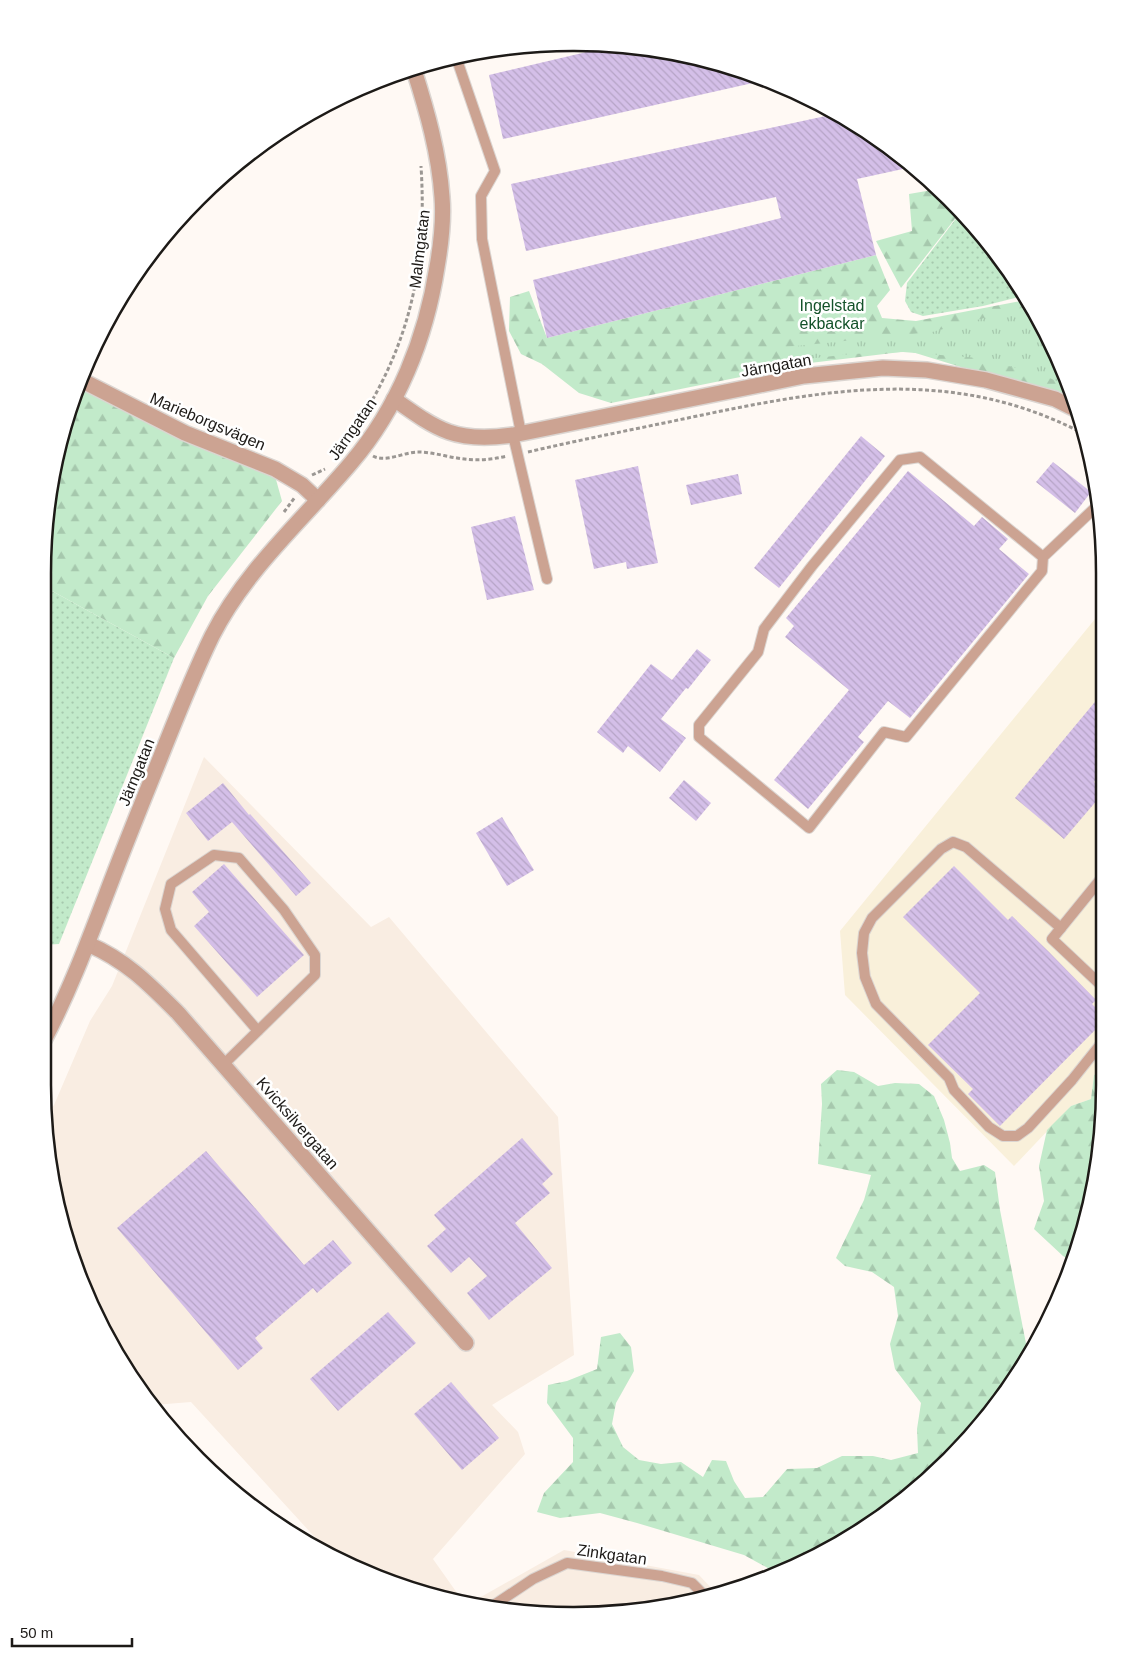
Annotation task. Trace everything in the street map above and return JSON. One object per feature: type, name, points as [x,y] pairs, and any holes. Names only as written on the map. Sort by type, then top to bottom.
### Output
[{"type":"street","name":"Malmgatan","points":[[394,399],[413,359],[424,326],[435,282],[442,240],[442,198],[436,151],[429,117],[416,76]]},
{"type":"street","name":"Järngatan","points":[[51,1023],[88,944],[187,690],[215,632],[244,584],[363,449],[394,399],[421,419],[440,429],[458,435],[486,438],[517,434],[804,376],[883,368],[927,370],[986,380],[1055,399],[1068,405]]},
{"type":"street","name":"Marieborgsvägen","points":[[88,383],[185,433],[275,469],[302,485],[318,500]]},
{"type":"street","name":"Kvicksilvergatan","points":[[88,944],[124,963],[148,983],[178,1013],[466,1343]]},
{"type":"lane","points":[[458,64],[495,171],[481,196],[482,239],[517,434],[518,454],[547,579]]},
{"type":"lane","points":[[1043,557],[920,457],[900,460],[812,566],[764,628],[758,652],[699,725],[699,737],[809,828],[884,732],[906,737],[1042,571],[1043,557],[1092,511]]},
{"type":"lane","points":[[1061,928],[966,847],[953,842],[941,849],[872,918],[864,934],[862,954],[865,977],[876,1004],[949,1078],[954,1090],[983,1121],[1003,1136],[1017,1136],[1028,1128],[1072,1080],[1096,1050]]},
{"type":"lane","points":[[224,1064],[258,1031],[315,975],[315,955],[284,910],[239,858],[214,855],[171,884],[165,909],[171,930],[258,1031]]},
{"type":"lane","points":[[1096,885],[1052,939],[1096,980]]},
{"type":"lane","name":"Zinkgatan","points":[[500,1601],[533,1579],[567,1563],[662,1576],[692,1584],[700,1591]]},
{"type":"path","points":[[348,438],[375,458],[380,459],[405,453],[420,452],[474,460],[492,460],[588,438],[786,398],[897,388],[960,393],[1005,403],[1049,417],[1075,430]]},
{"type":"shaded area","points":[[1096,618],[1096,1074],[1094,1075],[1091,1099],[1071,1106],[1014,1166],[845,995],[840,931]]},
{"type":"shaded area","points":[[204,757],[371,927],[389,917],[558,1117],[574,1355],[492,1405],[518,1432],[525,1454],[433,1559],[457,1594],[406,1579],[374,1567],[317,1540],[191,1402],[161,1404],[139,1375],[121,1346],[91,1284],[69,1220],[61,1186],[52,1108],[90,1021],[112,986]]},
{"type":"shaded area","points":[[564,1550],[699,1575],[711,1588],[675,1597],[608,1606],[539,1606],[479,1598]]},
{"type":"green space","name":"Ingelstad ekbackar","points":[[928,191],[956,218],[901,288],[876,241],[912,231],[909,194]]},
{"type":"green space","points":[[956,218],[988,256],[1017,298],[983,306],[923,316],[911,312],[905,301],[907,283]]},
{"type":"green space","name":"Ingelstad ekbackar","points":[[876,255],[890,290],[877,306],[882,318],[916,321],[1019,301],[1042,343],[1065,399],[909,351],[810,363],[611,403],[579,393],[542,364],[521,354],[509,331],[510,297],[529,291],[547,338]]},
{"type":"green space","points":[[1023,308],[1042,343],[1059,382],[1043,375],[978,358],[903,352],[851,354],[789,361],[786,348],[786,347],[932,332]]},
{"type":"green space","points":[[85,390],[180,439],[275,476],[282,501],[208,596],[174,658],[51,590],[52,539],[61,472],[69,438]]},
{"type":"green space","points":[[51,590],[174,658],[59,944],[51,944]]},
{"type":"green space","points":[[837,1070],[854,1072],[878,1086],[895,1083],[919,1084],[934,1096],[944,1120],[952,1158],[960,1171],[984,1165],[995,1172],[1000,1210],[1026,1345],[1008,1375],[966,1429],[943,1454],[891,1499],[835,1537],[769,1569],[744,1555],[600,1513],[560,1518],[537,1512],[544,1493],[573,1462],[573,1438],[547,1403],[548,1385],[567,1381],[597,1369],[601,1337],[620,1333],[631,1347],[634,1371],[616,1403],[612,1424],[623,1447],[639,1460],[661,1464],[681,1462],[703,1477],[712,1460],[726,1461],[734,1481],[745,1498],[763,1497],[787,1469],[817,1468],[842,1456],[873,1456],[891,1460],[918,1453],[917,1429],[921,1403],[895,1369],[890,1344],[898,1316],[894,1287],[872,1272],[845,1266],[836,1258],[864,1200],[871,1175],[818,1164],[822,1104],[821,1084]]},
{"type":"green space","points":[[1096,1074],[1095,1119],[1086,1186],[1066,1258],[1034,1229],[1044,1201],[1039,1166],[1047,1130],[1071,1106],[1091,1099],[1094,1075]]},
{"type":"building","points":[[589,51],[608,52],[675,61],[709,69],[752,83],[503,139],[489,75]]},
{"type":"building","points":[[825,116],[864,139],[903,169],[857,179],[876,255],[547,338],[533,280],[781,218],[776,197],[526,251],[511,184]]},
{"type":"building","points":[[861,436],[885,456],[779,588],[754,568]]},
{"type":"building","points":[[1053,462],[1089,490],[1089,494],[1075,513],[1036,482]]},
{"type":"building","points":[[638,466],[658,563],[627,569],[626,562],[594,569],[575,480]]},
{"type":"building","points":[[908,471],[974,526],[982,517],[1008,539],[999,549],[1029,574],[910,718],[888,701],[858,737],[864,742],[808,809],[774,780],[849,690],[785,637],[794,626],[786,618]]},
{"type":"building","points":[[738,474],[742,494],[691,505],[686,485]]},
{"type":"building","points":[[515,516],[534,590],[487,600],[471,527]]},
{"type":"building","points":[[697,649],[711,660],[661,719],[686,738],[660,772],[628,746],[623,753],[597,732],[651,664],[672,680]]},
{"type":"building","points":[[1096,701],[1096,780],[1094,782],[1096,784],[1096,801],[1064,839],[1015,798]]},
{"type":"building","points":[[684,780],[711,803],[696,821],[669,798]]},
{"type":"building","points":[[223,783],[249,815],[311,883],[296,896],[232,822],[208,841],[186,813]]},
{"type":"building","points":[[502,817],[534,870],[507,886],[476,833]]},
{"type":"building","points":[[224,864],[304,955],[257,997],[194,926],[209,912],[192,892]]},
{"type":"building","points":[[954,866],[1008,920],[1012,916],[1096,1000],[1092,1004],[1096,1008],[1096,1029],[1000,1126],[968,1094],[973,1089],[928,1045],[980,993],[903,917]]},
{"type":"building","points":[[522,1138],[553,1174],[542,1184],[550,1193],[515,1223],[552,1268],[489,1320],[467,1293],[487,1276],[469,1257],[451,1273],[427,1246],[446,1229],[434,1215]]},
{"type":"building","points":[[206,1151],[304,1265],[333,1240],[352,1263],[317,1293],[313,1288],[255,1338],[263,1348],[238,1370],[117,1228]]},
{"type":"building","points":[[388,1312],[416,1343],[338,1411],[310,1379]]},
{"type":"building","points":[[451,1382],[499,1438],[462,1470],[414,1414]]}]
